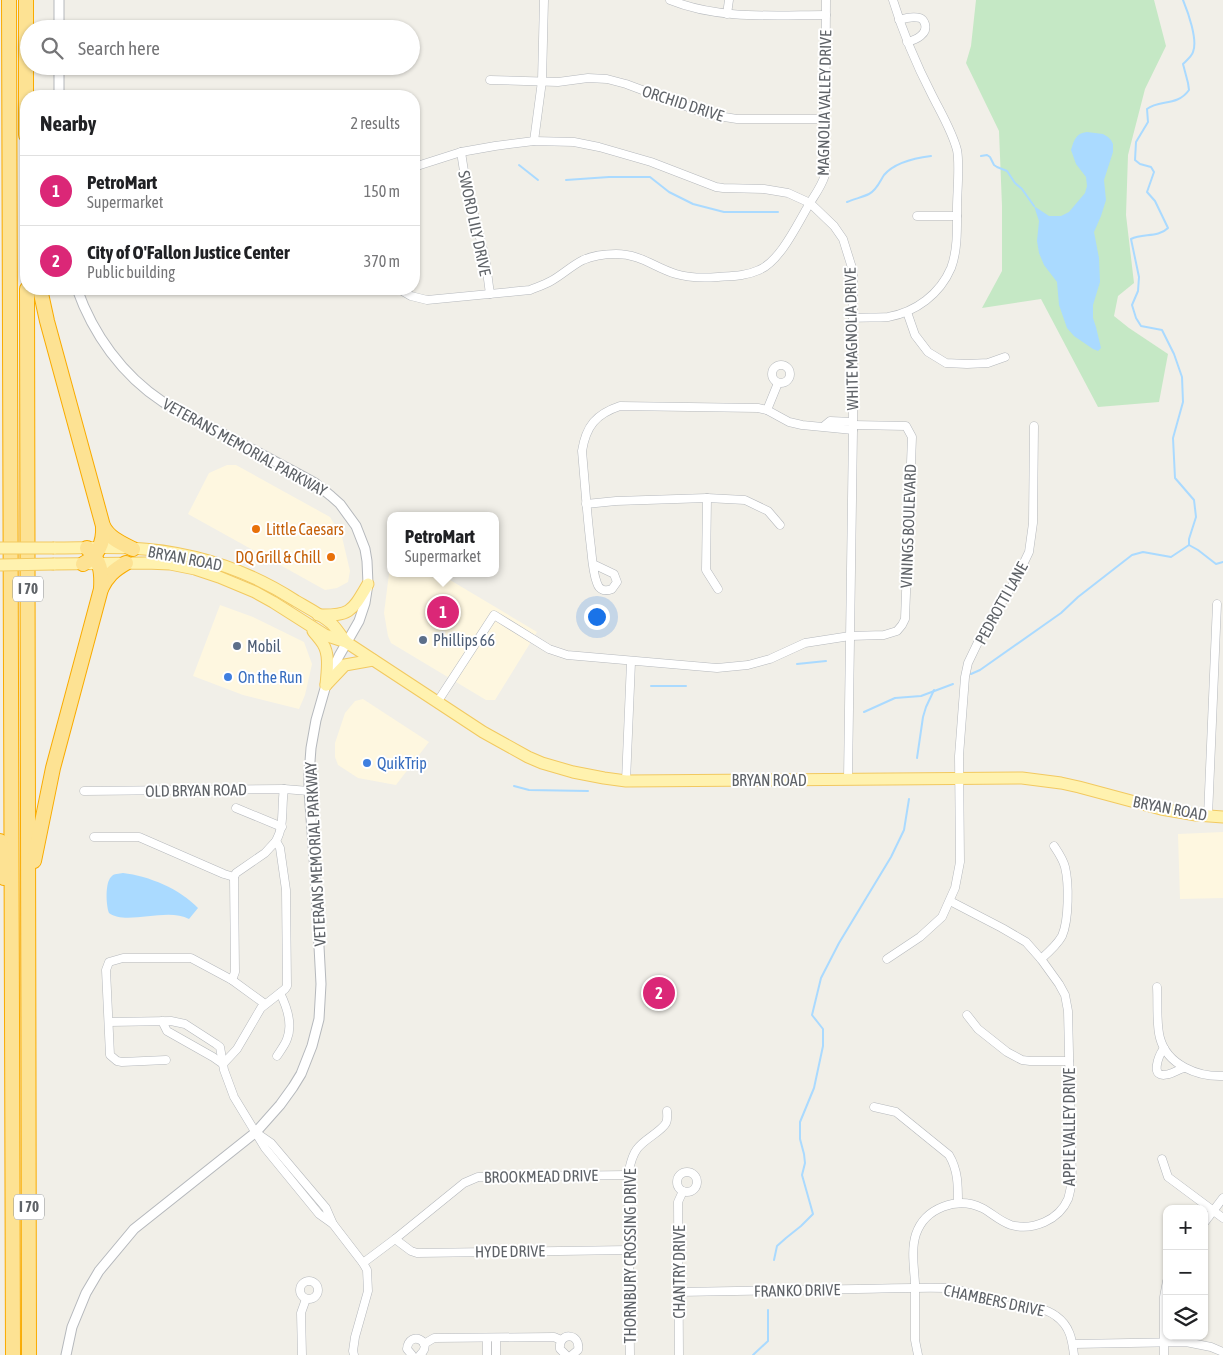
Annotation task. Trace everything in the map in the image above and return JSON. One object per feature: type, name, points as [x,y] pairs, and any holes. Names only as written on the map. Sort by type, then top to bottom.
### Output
[{"type":"highway","name":"I 70","points":[[9,0],[13,1355]]},
{"type":"highway","points":[[26,0],[26,20]]},
{"type":"highway","points":[[26,75],[26,90]]},
{"type":"highway","points":[[0,270],[10,198]]},
{"type":"highway","name":"I 70","points":[[27,295],[30,1355]]},
{"type":"highway","points":[[41,295],[46,321],[103,526],[112,538],[132,548]]},
{"type":"highway","points":[[83,564],[95,554],[102,540],[103,526]]},
{"type":"highway","points":[[28,889],[54,768],[100,590],[102,579],[95,554]]},
{"type":"highway","points":[[100,590],[109,575],[126,563]]},
{"type":"highway","points":[[0,841],[12,948]]},
{"type":"main road","name":"BRYAN ROAD","points":[[0,548],[54,548],[95,554],[126,563],[170,564],[208,572],[255,592],[325,635],[346,642],[501,743],[542,763],[581,774],[626,780],[1022,778],[1061,783],[1162,809],[1223,817]]},
{"type":"main road","name":"BRYAN ROAD","points":[[95,554],[132,548],[194,557],[236,569],[276,588],[318,615],[331,624],[346,642]]},
{"type":"main road","points":[[0,565],[83,564]]},
{"type":"main road","points":[[318,615],[335,615],[351,610],[368,584]]},
{"type":"main road","points":[[306,624],[324,646],[328,669],[326,685]]},
{"type":"main road","points":[[326,685],[346,665],[373,660]]},
{"type":"street","points":[[59,0],[59,20]]},
{"type":"street","points":[[534,141],[542,81],[544,0]]},
{"type":"street","points":[[670,0],[702,10],[727,14],[826,16]]},
{"type":"street","points":[[727,14],[729,0]]},
{"type":"street","name":"MAGNOLIA VALLEY DRIVE","points":[[409,295],[427,300],[530,290],[540,286],[582,260],[610,254],[635,257],[686,277],[719,277],[750,273],[768,265],[776,258],[819,189],[825,175],[826,0]]},
{"type":"street","points":[[853,318],[887,317],[906,312],[926,301],[940,287],[951,267],[955,250],[957,152],[947,122],[907,42],[893,0]]},
{"type":"street","points":[[899,20],[919,18],[924,20],[926,25],[923,34],[907,42]]},
{"type":"street","points":[[59,75],[59,90]]},
{"type":"street","name":"ORCHID DRIVE","points":[[490,80],[558,82],[588,78],[607,79],[626,84],[704,113],[737,119],[825,119]]},
{"type":"street","name":"WHITE MAGNOLIA DRIVE","points":[[420,165],[461,152],[495,146],[534,141],[574,142],[651,162],[716,187],[764,189],[788,193],[810,203],[834,226],[843,240],[853,271],[853,426],[848,779]]},
{"type":"street","name":"SWORD LILY DRIVE","points":[[461,152],[466,184],[485,257],[490,294]]},
{"type":"street","points":[[917,216],[957,216]]},
{"type":"street","name":"VETERANS MEMORIAL PARKWAY","points":[[66,1355],[72,1327],[91,1282],[134,1229],[256,1132],[284,1100],[301,1074],[312,1046],[318,1019],[320,957],[309,791],[309,762],[312,736],[326,685],[346,642],[359,621],[368,584],[367,561],[361,538],[349,515],[331,496],[315,483],[176,409],[147,390],[122,366],[103,342],[79,295]]},
{"type":"street","points":[[906,312],[915,335],[928,352],[946,363],[988,363],[1004,357]]},
{"type":"street","points":[[768,410],[778,383]]},
{"type":"street","points":[[593,564],[582,451],[588,431],[605,411],[620,406],[758,408],[768,410],[789,422],[802,425],[824,426],[830,421],[853,426]]},
{"type":"street","name":"VININGS BOULEVARD","points":[[850,636],[884,635],[897,631],[904,619],[912,437],[906,426],[853,426]]},
{"type":"street","name":"PEDROTTI LANE","points":[[887,959],[920,937],[942,917],[955,888],[960,862],[959,778],[964,691],[968,662],[981,636],[1015,581],[1029,552],[1032,523],[1034,426]]},
{"type":"street","points":[[586,504],[707,498],[745,500],[768,511],[780,525]]},
{"type":"street","points":[[707,498],[706,570],[718,589]]},
{"type":"street","points":[[1208,816],[1217,604]]},
{"type":"street","points":[[438,701],[494,615],[549,650],[567,656],[717,668],[748,666],[805,644],[850,636]]},
{"type":"street","points":[[626,780],[631,662]]},
{"type":"street","points":[[232,980],[235,972],[234,877],[236,873],[265,854],[276,841],[282,827],[284,789]]},
{"type":"street","name":"OLD BRYAN ROAD","points":[[84,791],[284,789],[309,791]]},
{"type":"street","points":[[236,808],[282,827]]},
{"type":"street","points":[[94,837],[139,837],[234,877]]},
{"type":"street","points":[[223,1064],[237,1049],[261,1008],[285,990],[288,982],[286,890],[280,848],[276,841]]},
{"type":"street","points":[[1041,959],[1056,946],[1066,926],[1068,906],[1066,876],[1064,863],[1054,846]]},
{"type":"street","name":"APPLE VALLEY DRIVE","points":[[950,901],[1015,934],[1030,946],[1065,995],[1068,1011],[1072,1180],[1069,1197],[1058,1214],[1043,1223],[1021,1227],[1004,1222],[981,1207],[958,1203]]},
{"type":"street","points":[[166,1060],[117,1061],[110,1055],[106,970],[107,965],[112,960],[123,958],[191,958],[232,980],[265,1004]]},
{"type":"street","points":[[1157,987],[1158,1027],[1164,1048],[1184,1068],[1199,1073],[1223,1076]]},
{"type":"street","points":[[277,1056],[289,1033],[288,1010],[280,994]]},
{"type":"street","points":[[967,1014],[978,1029],[1007,1052],[1022,1060],[1069,1061]]},
{"type":"street","points":[[162,1021],[167,1031],[223,1064]]},
{"type":"street","points":[[108,1022],[180,1022],[220,1047],[228,1083],[234,1097],[265,1148],[320,1214],[333,1224],[367,1270],[368,1291],[355,1338],[354,1355]]},
{"type":"street","points":[[1164,1048],[1157,1062],[1156,1069],[1158,1072],[1162,1075],[1184,1068]]},
{"type":"street","points":[[874,1107],[896,1112],[949,1155],[957,1172],[958,1203],[936,1210],[920,1225],[914,1239],[915,1340],[918,1355]]},
{"type":"street","name":"THORNBURY CROSSING DRIVE","points":[[630,1355],[628,1175],[631,1161],[637,1150],[644,1141],[664,1126],[668,1111]]},
{"type":"street","points":[[1162,1159],[1168,1177],[1223,1218]]},
{"type":"street","name":"BROOKMEAD DRIVE","points":[[363,1263],[464,1183],[478,1177],[628,1175]]},
{"type":"street","name":"CHANTRY DRIVE","points":[[679,1355],[678,1202],[683,1191]]},
{"type":"street","points":[[1208,1218],[1223,1198]]},
{"type":"street","name":"HYDE DRIVE","points":[[395,1239],[407,1249],[417,1253],[629,1250]]},
{"type":"street","name":"FRANKO DRIVE","points":[[679,1292],[915,1288]]},
{"type":"street","name":"CHAMBERS DRIVE","points":[[915,1288],[955,1289],[992,1302],[1040,1308],[1055,1315],[1068,1327],[1072,1336],[1074,1355]]},
{"type":"street","points":[[1164,1295],[1164,1355]]},
{"type":"street","points":[[302,1355],[301,1314],[306,1299]]},
{"type":"street","points":[[566,1355],[560,1350],[560,1343],[564,1338],[570,1336],[575,1338],[578,1344],[578,1350],[572,1355]]},
{"type":"street","points":[[424,1344],[434,1338],[554,1337],[562,1340]]},
{"type":"street","points":[[487,1338],[487,1355]]},
{"type":"street","points":[[496,1338],[496,1355]]},
{"type":"street","points":[[412,1355],[407,1349],[410,1341],[418,1339],[422,1341],[425,1349],[420,1355]]},
{"type":"street","points":[[1073,1344],[1186,1342],[1197,1343],[1223,1352]]},
{"type":"shaded area","points":[[227,465],[236,465],[330,517],[342,537],[350,571],[348,582],[337,588],[325,590],[188,514],[209,473]]},
{"type":"shaded area","points":[[389,577],[431,577],[450,580],[537,632],[495,700],[486,700],[391,643],[384,613]]},
{"type":"shaded area","points":[[220,605],[253,617],[304,642],[312,664],[305,695],[299,709],[243,695],[193,676]]},
{"type":"shaded area","points":[[363,699],[429,742],[396,785],[358,778],[338,765],[335,757],[335,743],[345,713],[355,701]]},
{"type":"shaded area","points":[[1223,832],[1223,898],[1180,899],[1178,834]]},
{"type":"green space","points":[[976,0],[1154,0],[1166,46],[1145,89],[1128,155],[1126,215],[1134,283],[1118,296],[1114,316],[1168,354],[1159,402],[1098,407],[1041,299],[982,308],[1002,271],[1002,206],[999,131],[966,63],[971,46]]},
{"type":"water","points":[[1087,132],[1103,134],[1113,144],[1113,152],[1104,180],[1106,200],[1094,232],[1099,258],[1100,282],[1093,305],[1093,318],[1101,348],[1098,351],[1074,336],[1067,328],[1059,305],[1057,282],[1044,265],[1039,253],[1037,241],[1039,221],[1034,206],[1049,216],[1061,216],[1069,212],[1085,193],[1087,186],[1086,177],[1076,164],[1071,150],[1076,138],[1080,134]]},
{"type":"water","points":[[123,873],[164,884],[191,901],[198,908],[189,919],[170,915],[126,918],[109,913],[107,889],[109,880],[115,874]]},
{"type":"waterway","points":[[1183,0],[1192,26],[1194,40],[1192,54],[1183,64],[1189,90],[1179,99],[1157,104],[1147,109],[1148,122],[1136,142],[1135,160],[1140,164],[1151,167],[1154,172],[1147,192],[1155,201],[1168,228],[1160,233],[1131,239],[1139,277],[1138,291],[1132,305],[1136,318],[1141,326],[1162,330],[1174,354],[1182,377],[1183,402],[1173,438],[1175,478],[1194,500],[1196,517],[1189,545]]},
{"type":"waterway","points":[[981,156],[987,155],[994,165],[1007,171],[1034,206]]},
{"type":"waterway","points":[[847,202],[872,192],[884,175],[899,164],[912,159],[931,156]]},
{"type":"waterway","points":[[519,165],[538,180]]},
{"type":"waterway","points":[[566,180],[650,177],[669,192],[693,204],[724,212],[778,212]]},
{"type":"waterway","points":[[1189,545],[1216,564],[1223,562]]},
{"type":"waterway","points":[[971,674],[980,670],[1061,613],[1078,597],[1132,555],[1143,552],[1171,557],[1189,545]]},
{"type":"waterway","points":[[797,664],[826,661]]},
{"type":"waterway","points":[[864,712],[895,698],[921,696],[953,684]]},
{"type":"waterway","points":[[651,686],[686,686]]},
{"type":"waterway","points":[[917,758],[923,717],[934,690]]},
{"type":"waterway","points":[[514,786],[529,790],[588,791]]},
{"type":"waterway","points":[[774,1260],[777,1246],[813,1214],[802,1175],[805,1163],[800,1139],[800,1122],[814,1088],[823,1046],[823,1029],[812,1015],[821,978],[839,943],[891,857],[904,830],[909,799]]},
{"type":"waterway","points":[[753,1355],[768,1341],[768,1310]]},
{"type":"place","name":"Little Caesars","points":[[256,529]]},
{"type":"place","name":"DQ Grill & Chill","points":[[331,557]]},
{"type":"place","name":"PetroMart","points":[[443,612]]},
{"type":"place","name":"Phillips 66","points":[[423,640]]},
{"type":"place","name":"Mobil","points":[[237,646]]},
{"type":"place","name":"On the Run","points":[[228,677]]},
{"type":"place","name":"QuikTrip","points":[[367,763]]},
{"type":"place","name":"City of O'Fallon Justice Center","points":[[659,993]]}]
